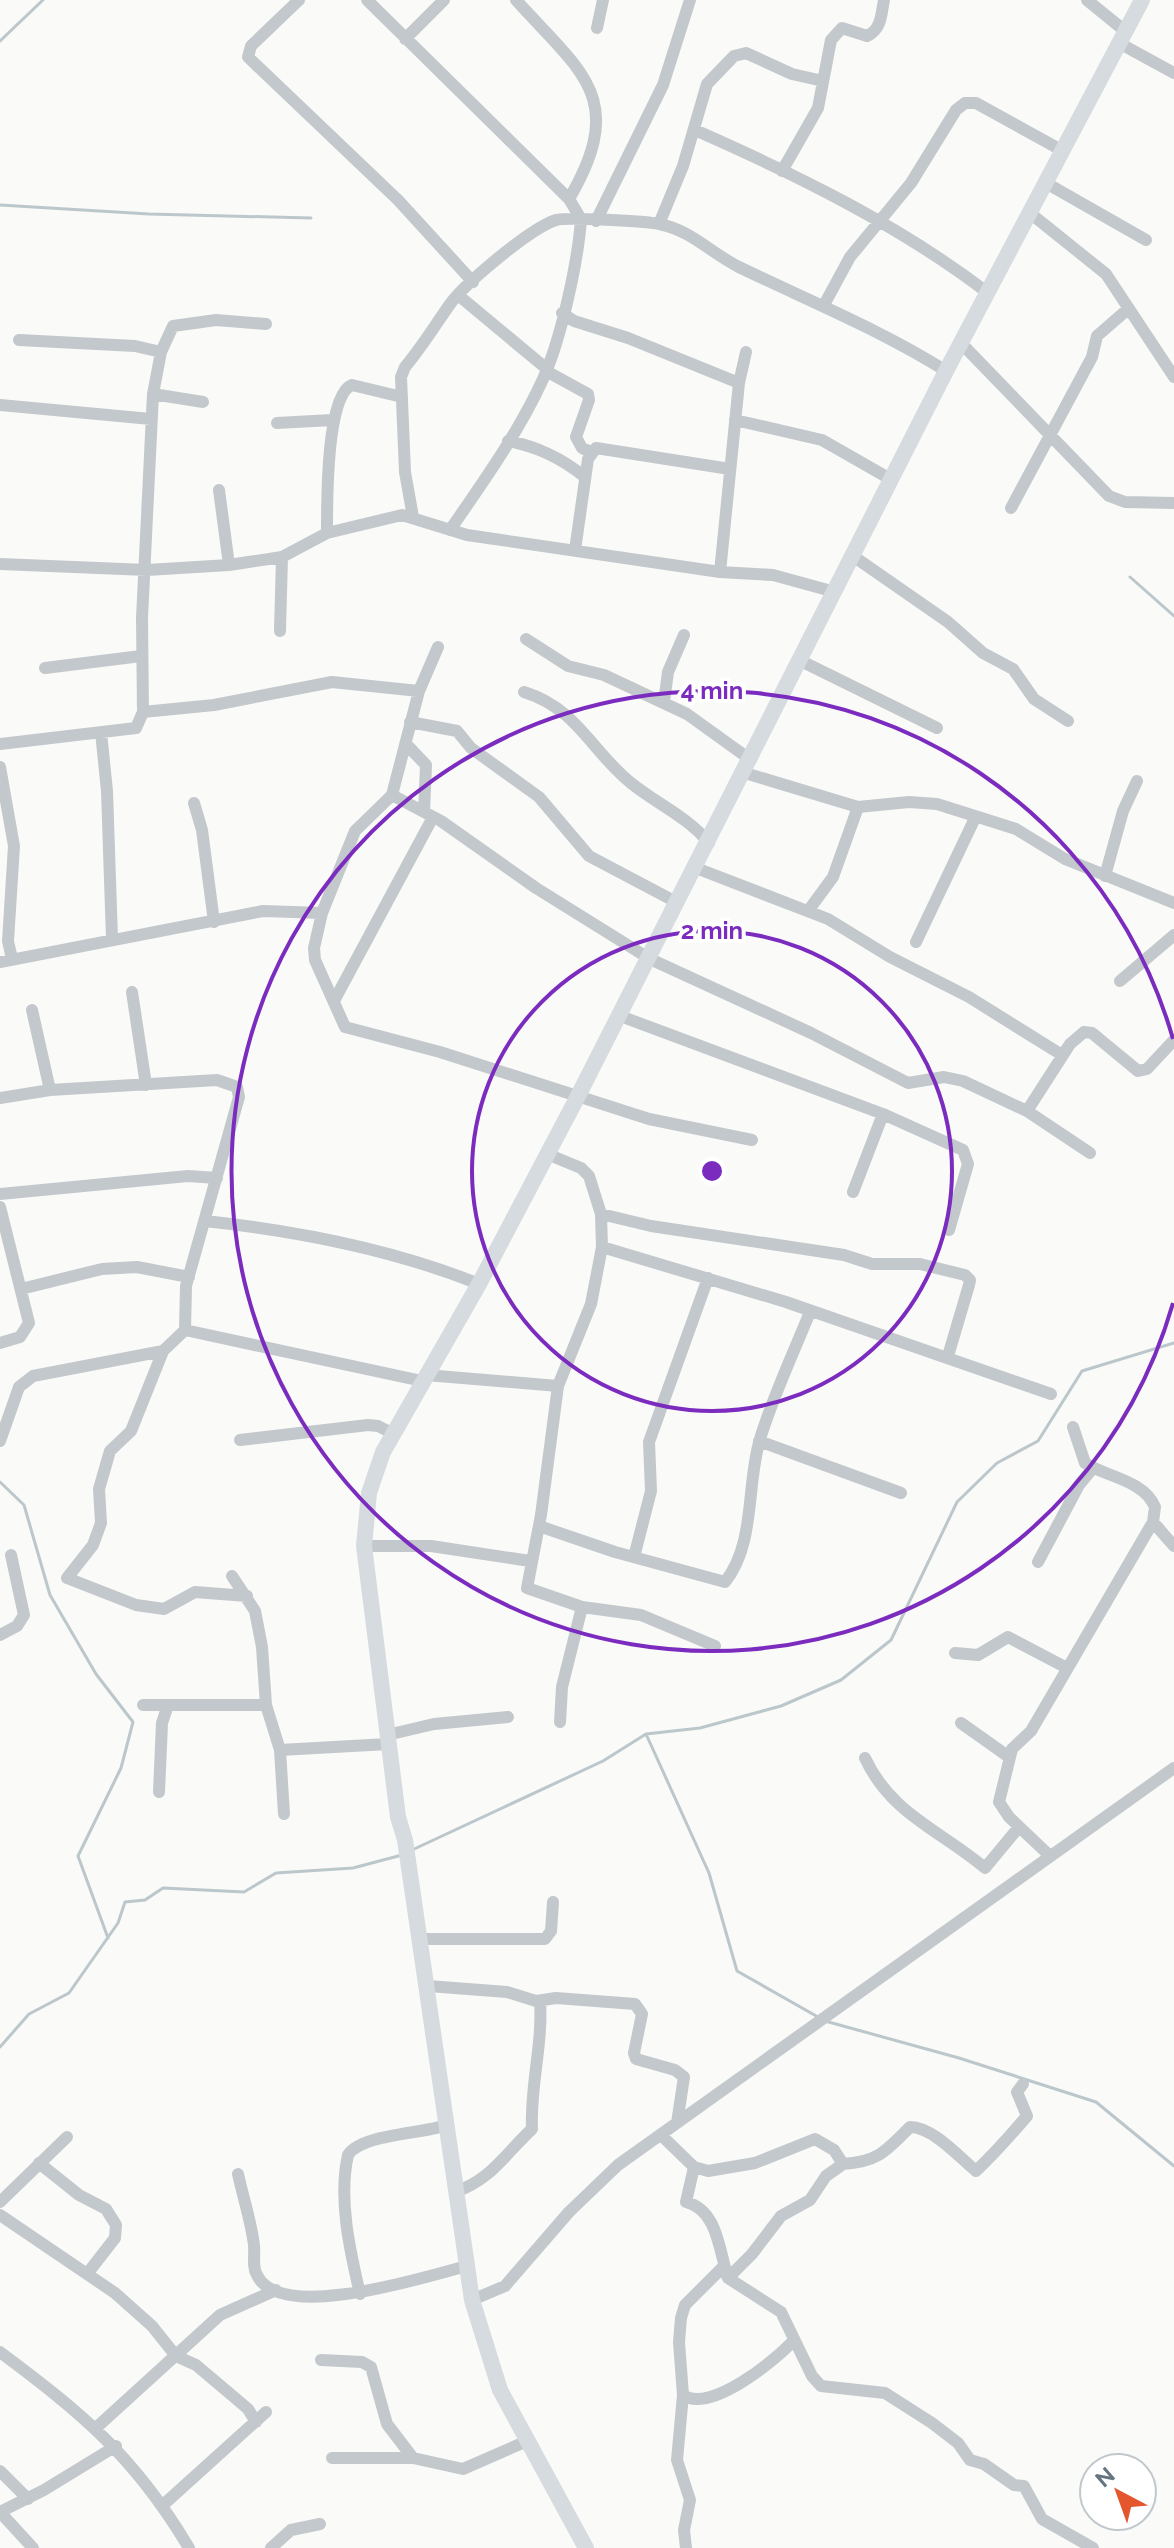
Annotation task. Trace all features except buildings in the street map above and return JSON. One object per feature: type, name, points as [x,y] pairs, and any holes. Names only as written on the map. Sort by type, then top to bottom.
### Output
[{"type":"main road","points":[[586,2548],[491,2368],[472,2300],[428,1986],[387,1740],[364,1546],[369,1493],[392,1433],[479,1284],[650,959],[946,371],[1142,0]]},
{"type":"street","points":[[299,0],[251,46],[248,57],[398,200],[473,282]]},
{"type":"street","points":[[367,0],[569,199],[581,219],[571,283],[546,370],[508,441],[450,530]]},
{"type":"street","points":[[405,39],[444,0]]},
{"type":"street","points":[[516,0],[579,69],[596,102],[595,141],[582,177],[569,199]]},
{"type":"street","points":[[597,28],[603,0]]},
{"type":"street","points":[[596,221],[663,85],[690,0]]},
{"type":"street","points":[[782,171],[818,108],[827,54],[835,32],[848,27],[867,36],[873,33],[879,24],[884,0]]},
{"type":"street","points":[[1087,0],[1122,37],[1174,73]]},
{"type":"street","points":[[659,224],[695,130],[707,84],[740,53],[805,78],[823,81]]},
{"type":"street","points":[[824,305],[850,257],[879,223],[965,103],[976,103],[1063,151]]},
{"type":"street","points":[[695,130],[829,192],[942,258],[988,293]]},
{"type":"street","points":[[1046,183],[1146,240]]},
{"type":"street","points":[[1030,213],[1106,274],[1172,371]]},
{"type":"street","points":[[413,517],[405,472],[401,377],[405,367],[458,295],[528,234],[554,220],[659,224],[685,232],[737,266],[824,305],[946,371]]},
{"type":"street","points":[[458,295],[546,370],[588,394],[589,400],[576,437],[589,456]]},
{"type":"street","points":[[1011,508],[1092,357],[1097,336],[1128,309]]},
{"type":"street","points":[[562,313],[574,321],[616,334],[739,383]]},
{"type":"street","points":[[0,744],[131,731],[143,712],[141,656],[151,419],[161,352],[173,326],[216,320],[266,324]]},
{"type":"street","points":[[19,340],[135,346],[161,352]]},
{"type":"street","points":[[961,343],[1109,496],[1125,502],[1174,503]]},
{"type":"street","points":[[720,572],[739,383],[746,352]]},
{"type":"street","points":[[327,533],[332,420],[340,393],[352,385],[402,397]]},
{"type":"street","points":[[153,394],[203,402]]},
{"type":"street","points":[[0,405],[151,419]]},
{"type":"street","points":[[277,423],[332,420]]},
{"type":"street","points":[[735,420],[822,440],[892,480]]},
{"type":"street","points":[[508,441],[534,446],[564,460],[585,477]]},
{"type":"street","points":[[564,460],[589,456],[602,447],[730,469]]},
{"type":"street","points":[[575,550],[589,456]]},
{"type":"street","points":[[219,490],[229,565]]},
{"type":"street","points":[[0,564],[147,570],[229,565],[282,557],[327,533],[371,521],[413,517],[450,530],[720,572],[790,578],[835,592]]},
{"type":"street","points":[[853,556],[948,622],[983,653],[1013,669],[1034,699],[1068,721]]},
{"type":"street","points":[[280,631],[282,557]]},
{"type":"street","points":[[664,702],[668,672],[684,635]]},
{"type":"street","points":[[526,639],[568,666],[604,675],[664,702],[703,724],[748,766],[858,807],[925,803],[1016,829],[1065,859],[1174,903]]},
{"type":"street","points":[[438,647],[419,691],[392,795],[355,831],[322,913],[314,948],[315,960],[345,1027],[440,1052],[649,1119],[752,1140]]},
{"type":"street","points":[[45,668],[141,656]]},
{"type":"street","points":[[801,661],[937,728]]},
{"type":"street","points":[[143,712],[214,705],[332,682],[419,691]]},
{"type":"street","points":[[524,692],[546,698],[579,724],[628,781],[697,828],[709,843]]},
{"type":"street","points":[[410,722],[457,731],[471,748],[539,797],[589,856],[678,903]]},
{"type":"street","points":[[101,732],[107,791],[112,939]]},
{"type":"street","points":[[334,1001],[428,815],[426,765],[407,745]]},
{"type":"street","points":[[0,767],[14,846],[6,960],[274,910],[322,913]]},
{"type":"street","points":[[1105,876],[1123,811],[1137,781]]},
{"type":"street","points":[[392,795],[428,815],[536,888],[650,959],[754,1005],[908,1083],[953,1078],[1027,1111],[1090,1153]]},
{"type":"street","points":[[194,803],[202,830],[214,922]]},
{"type":"street","points":[[808,911],[833,877],[858,807]]},
{"type":"street","points":[[916,942],[975,818]]},
{"type":"street","points":[[696,868],[808,911],[969,997],[1062,1055]]},
{"type":"street","points":[[1120,981],[1174,935]]},
{"type":"street","points":[[132,992],[146,1085]]},
{"type":"street","points":[[32,1010],[50,1090]]},
{"type":"street","points":[[620,1016],[883,1114],[968,1156],[949,1230]]},
{"type":"street","points":[[1027,1111],[1062,1055],[1079,1035],[1089,1031],[1134,1069],[1143,1071],[1174,1040]]},
{"type":"street","points":[[0,1098],[50,1090],[217,1080],[237,1087],[239,1097],[189,1277],[185,1330],[163,1351],[131,1431],[110,1451],[99,1489],[101,1523],[93,1545],[67,1578],[136,1605],[164,1609],[195,1592],[247,1596]]},
{"type":"street","points":[[853,1192],[883,1114]]},
{"type":"street","points":[[547,1154],[581,1168],[589,1176],[601,1214],[602,1247],[591,1304],[558,1386],[539,1526],[526,1583],[531,1592],[582,1607],[641,1615],[715,1646]]},
{"type":"street","points":[[0,1194],[188,1176],[217,1178]]},
{"type":"street","points":[[0,1207],[4,1237],[29,1323],[26,1332],[0,1343]]},
{"type":"street","points":[[601,1214],[651,1226],[844,1255],[872,1264],[920,1264],[965,1275],[970,1280],[969,1285],[948,1356]]},
{"type":"street","points":[[205,1221],[287,1230],[442,1269],[479,1284]]},
{"type":"street","points":[[602,1247],[948,1356],[1051,1394]]},
{"type":"street","points":[[21,1289],[102,1269],[137,1267],[189,1277]]},
{"type":"street","points":[[634,1557],[651,1491],[649,1442],[708,1278]]},
{"type":"street","points":[[539,1526],[725,1582],[745,1538],[751,1473],[759,1441],[810,1312]]},
{"type":"street","points":[[185,1330],[424,1378],[558,1386]]},
{"type":"street","points":[[0,1441],[19,1387],[33,1376],[163,1351]]},
{"type":"street","points":[[240,1440],[368,1425],[392,1433]]},
{"type":"street","points":[[1050,1856],[1019,1827],[999,1802],[1009,1757],[1012,1749],[1031,1731],[1153,1522],[1155,1507],[1149,1497],[1121,1478],[1093,1468],[1080,1454],[1073,1427]]},
{"type":"street","points":[[759,1441],[901,1493]]},
{"type":"street","points":[[1038,1562],[1079,1485],[1093,1468]]},
{"type":"street","points":[[1153,1522],[1174,1546]]},
{"type":"street","points":[[364,1546],[431,1546],[530,1561]]},
{"type":"street","points":[[0,1635],[17,1626],[24,1615],[11,1555]]},
{"type":"street","points":[[232,1576],[255,1611],[262,1647],[266,1705],[280,1750],[284,1814]]},
{"type":"street","points":[[560,1722],[562,1687],[582,1607]]},
{"type":"street","points":[[955,1653],[978,1655],[1008,1637],[1067,1668]]},
{"type":"street","points":[[143,1705],[266,1705]]},
{"type":"street","points":[[159,1792],[162,1723],[168,1705]]},
{"type":"street","points":[[280,1750],[387,1740],[434,1724],[508,1717]]},
{"type":"street","points":[[961,1723],[1009,1757]]},
{"type":"street","points":[[865,1758],[877,1785],[894,1803],[951,1839],[985,1868],[1019,1827]]},
{"type":"street","points":[[472,2300],[505,2286],[599,2181],[1174,1768]]},
{"type":"street","points":[[420,1939],[545,1939],[551,1931],[553,1902]]},
{"type":"street","points":[[428,1986],[507,1992],[540,2001],[556,1998],[639,2006],[642,2014],[634,2053],[636,2059],[675,2070],[684,2077],[677,2123]]},
{"type":"street","points":[[455,2192],[490,2176],[496,2164],[532,2129],[533,2076],[540,2052],[540,2001]]},
{"type":"street","points":[[686,2548],[684,2530],[690,2500],[677,2452],[683,2395],[679,2342],[685,2305],[752,2254],[781,2216],[810,2200],[826,2176],[843,2164],[882,2155],[910,2127],[933,2136],[976,2171],[999,2152],[1004,2140],[1027,2116],[1017,2092],[1023,2084]]},
{"type":"street","points":[[360,2294],[348,2236],[348,2155],[364,2141],[426,2132],[447,2125]]},
{"type":"street","points":[[661,2135],[694,2167],[708,2171],[766,2160],[815,2139],[834,2150],[843,2164]]},
{"type":"street","points":[[0,2202],[67,2137]]},
{"type":"street","points":[[39,2163],[79,2195],[106,2209],[116,2225],[115,2238],[87,2274]]},
{"type":"street","points":[[694,2167],[686,2202],[695,2204],[714,2225],[726,2272],[781,2312],[821,2386],[885,2393],[958,2443],[970,2460],[984,2464],[1014,2485],[1024,2486],[1042,2519],[1093,2548]]},
{"type":"street","points":[[238,2174],[254,2246],[255,2272],[263,2283],[276,2290],[294,2295],[360,2294],[467,2266]]},
{"type":"street","points":[[0,2215],[87,2274],[152,2326],[176,2356],[196,2365],[238,2400],[256,2422]]},
{"type":"street","points":[[97,2427],[220,2315],[276,2290]]},
{"type":"street","points":[[683,2395],[697,2400],[727,2391],[775,2363],[794,2340]]},
{"type":"street","points":[[0,2352],[97,2427],[116,2446],[163,2505],[189,2548]]},
{"type":"street","points":[[321,2360],[362,2362],[371,2367],[387,2424],[413,2458]]},
{"type":"street","points":[[163,2505],[266,2412]]},
{"type":"street","points":[[332,2458],[413,2458],[463,2469],[527,2441]]},
{"type":"street","points":[[33,2548],[0,2512],[28,2499],[116,2446]]},
{"type":"street","points":[[0,2471],[28,2499]]},
{"type":"street","points":[[271,2548],[291,2530],[320,2524]]},
{"type":"waterway","points":[[0,41],[43,0]]},
{"type":"waterway","points":[[0,205],[149,214],[311,218]]},
{"type":"waterway","points":[[1130,577],[1174,616]]},
{"type":"waterway","points":[[412,1850],[603,1761],[646,1734],[700,1728],[781,1706],[841,1680],[891,1640],[957,1502],[997,1463],[1038,1441],[1082,1371],[1174,1343]]},
{"type":"waterway","points":[[0,1482],[24,1505],[50,1595],[96,1674],[133,1722],[121,1768],[78,1856],[108,1938]]},
{"type":"waterway","points":[[646,1734],[709,1873],[737,1971],[818,2017]]},
{"type":"waterway","points":[[0,2047],[29,2014],[69,1993],[118,1923],[125,1902],[145,1900],[163,1888],[244,1892],[276,1873],[353,1868],[402,1855]]},
{"type":"waterway","points":[[825,2021],[959,2058],[1096,2102],[1174,2166]]}]
